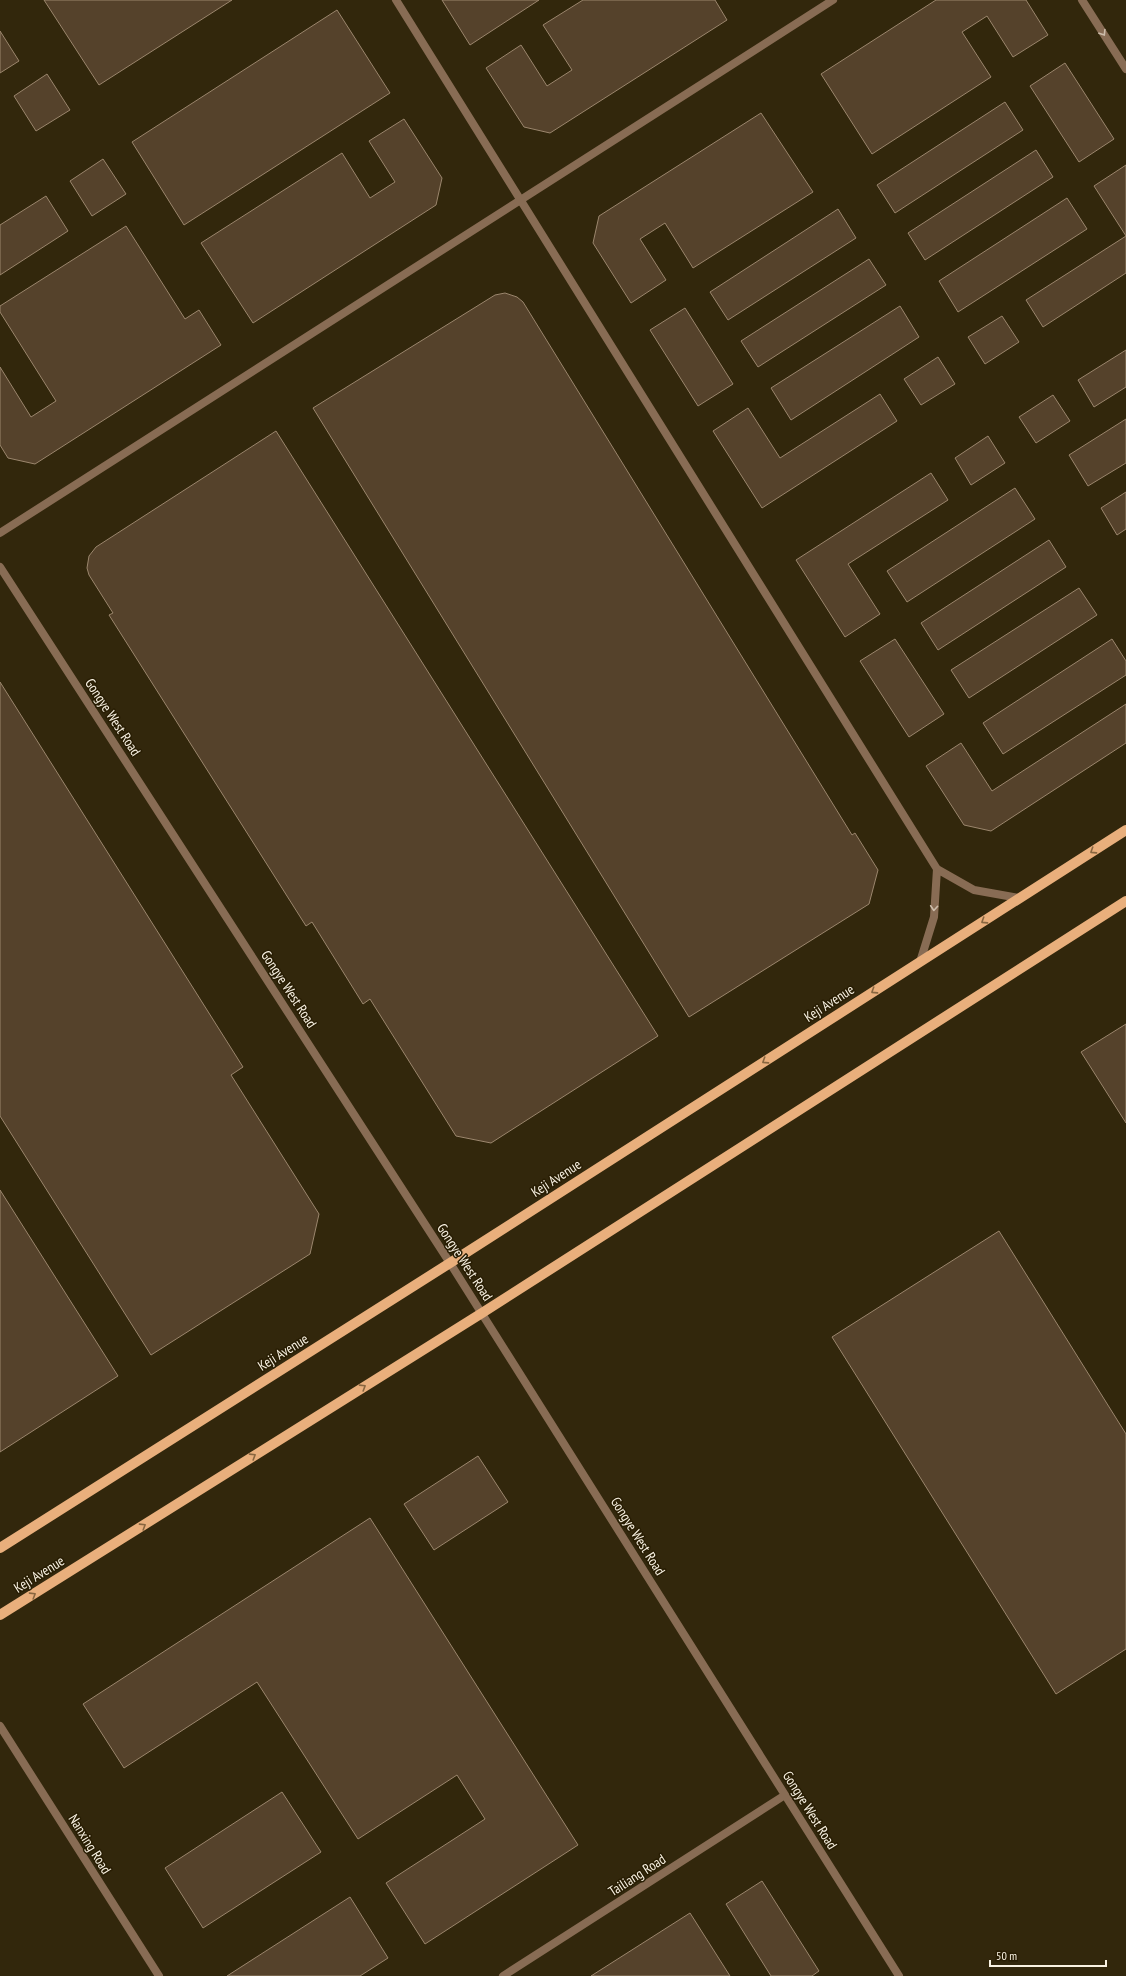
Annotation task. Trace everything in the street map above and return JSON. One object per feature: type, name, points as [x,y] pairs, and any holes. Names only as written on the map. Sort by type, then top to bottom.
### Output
[{"type":"main road","name":"Keji Avenue","points":[[0,1548],[450,1263],[1126,830]]},
{"type":"main road","name":"Keji Avenue","points":[[0,1615],[482,1313],[1126,901]]},
{"type":"street","points":[[396,0],[937,869],[974,890],[1019,898]]},
{"type":"street","points":[[0,533],[833,0]]},
{"type":"street","points":[[1082,0],[1126,69]]},
{"type":"street","name":"Gongye West Road","points":[[0,567],[482,1313],[899,1976]]},
{"type":"street","points":[[920,962],[934,916],[937,869]]},
{"type":"street","name":"Nanxing Road","points":[[0,1726],[158,1976]]},
{"type":"street","name":"Tailiang Road","points":[[503,1976],[785,1795]]},
{"type":"building","points":[[44,0],[232,0],[99,85]]},
{"type":"building","points":[[442,0],[539,0],[470,45]]},
{"type":"building","points":[[583,0],[715,0],[727,20],[550,133],[524,127],[486,68],[521,45],[547,86],[572,70],[543,25]]},
{"type":"building","points":[[936,0],[1026,0],[1048,35],[1013,57],[987,16],[962,32],[991,77],[872,154],[821,74]]},
{"type":"building","points":[[337,10],[390,93],[184,225],[132,142]]},
{"type":"building","points":[[0,31],[19,61],[0,73]]},
{"type":"building","points":[[1065,63],[1114,139],[1079,162],[1030,86]]},
{"type":"building","points":[[47,74],[70,110],[36,131],[14,96]]},
{"type":"building","points":[[1005,102],[1023,130],[895,213],[877,185]]},
{"type":"building","points":[[761,113],[813,192],[693,268],[665,223],[640,239],[666,280],[631,303],[593,243],[599,216]]},
{"type":"building","points":[[404,119],[442,178],[436,205],[253,323],[201,243],[342,153],[370,198],[395,182],[369,141]]},
{"type":"building","points":[[1036,150],[1053,177],[925,260],[908,233]]},
{"type":"building","points":[[103,159],[126,194],[92,216],[70,181]]},
{"type":"building","points":[[1126,165],[1126,236],[1094,186]]},
{"type":"building","points":[[46,196],[68,231],[0,275],[0,225]]},
{"type":"building","points":[[1067,198],[1087,229],[958,312],[939,281]]},
{"type":"building","points":[[838,209],[856,238],[728,320],[710,292]]},
{"type":"building","points":[[126,226],[185,319],[199,310],[221,345],[35,464],[8,458],[0,445],[0,367],[31,417],[56,401],[0,312],[0,306]]},
{"type":"building","points":[[1126,236],[1126,273],[1043,327],[1026,300]]},
{"type":"building","points":[[869,259],[886,285],[758,367],[741,341]]},
{"type":"building","points":[[505,293],[517,297],[523,302],[852,835],[855,833],[878,870],[869,904],[689,1017],[313,408],[495,295]]},
{"type":"building","points":[[900,306],[919,337],[791,420],[771,388]]},
{"type":"building","points":[[685,308],[733,384],[698,406],[650,330]]},
{"type":"building","points":[[1002,316],[1019,342],[985,364],[968,337]]},
{"type":"building","points":[[1126,350],[1126,387],[1094,407],[1078,380]]},
{"type":"building","points":[[938,357],[955,384],[921,405],[904,379]]},
{"type":"building","points":[[880,394],[897,421],[762,508],[713,431],[748,408],[780,458]]},
{"type":"building","points":[[1053,395],[1070,421],[1036,443],[1019,417]]},
{"type":"building","points":[[1126,419],[1126,463],[1088,486],[1069,455]]},
{"type":"building","points":[[276,431],[658,1036],[491,1143],[456,1136],[370,999],[363,1004],[312,922],[306,926],[109,615],[113,613],[89,575],[87,568],[89,556],[96,547]]},
{"type":"building","points":[[988,436],[1005,463],[971,485],[955,458]]},
{"type":"building","points":[[931,473],[948,500],[848,564],[880,614],[845,637],[796,560]]},
{"type":"building","points":[[1015,488],[1035,519],[907,602],[887,571]]},
{"type":"building","points":[[1126,492],[1126,529],[1117,535],[1101,508]]},
{"type":"building","points":[[1049,540],[1066,567],[938,650],[921,623]]},
{"type":"building","points":[[1079,588],[1097,615],[969,698],[951,670]]},
{"type":"building","points":[[895,639],[944,714],[909,737],[860,661]]},
{"type":"building","points":[[1112,639],[1126,661],[1126,675],[1003,754],[983,723]]},
{"type":"building","points":[[0,682],[243,1067],[231,1075],[319,1214],[310,1254],[151,1355],[0,1116]]},
{"type":"building","points":[[1126,704],[1126,743],[991,831],[964,825],[926,766],[961,743],[992,791]]},
{"type":"building","points":[[1126,1024],[1126,1123],[1081,1052]]},
{"type":"building","points":[[0,1190],[118,1376],[0,1452]]},
{"type":"building","points":[[999,1231],[1126,1434],[1126,1649],[1056,1694],[832,1337]]},
{"type":"building","points":[[478,1456],[508,1502],[434,1550],[404,1504]]},
{"type":"building","points":[[370,1518],[578,1845],[425,1944],[386,1883],[485,1819],[457,1775],[358,1839],[257,1682],[124,1768],[83,1704]]},
{"type":"building","points":[[282,1792],[321,1852],[203,1928],[165,1868]]},
{"type":"building","points":[[762,1881],[819,1971],[812,1976],[771,1976],[726,1904]]},
{"type":"building","points":[[350,1897],[388,1958],[360,1976],[227,1976]]},
{"type":"building","points":[[690,1913],[730,1976],[591,1976]]}]
